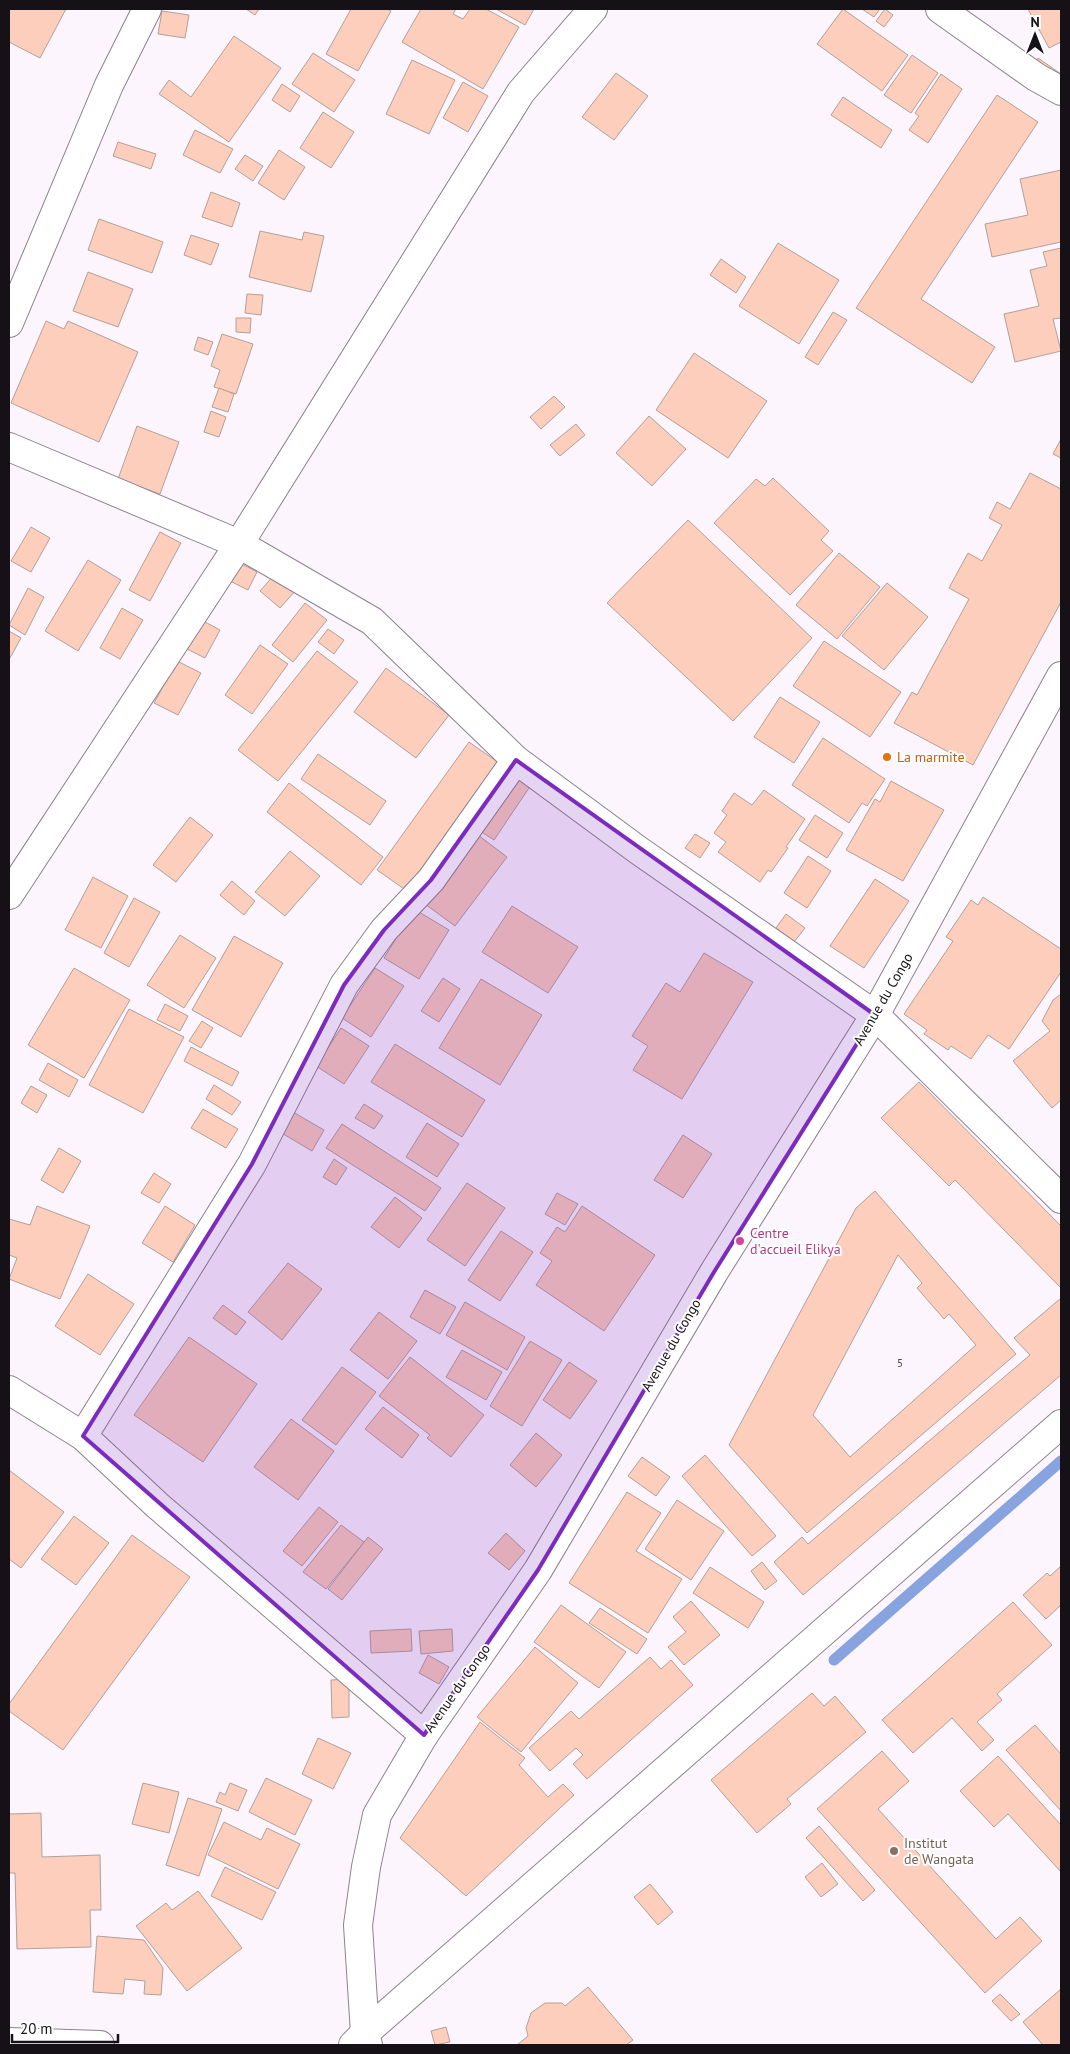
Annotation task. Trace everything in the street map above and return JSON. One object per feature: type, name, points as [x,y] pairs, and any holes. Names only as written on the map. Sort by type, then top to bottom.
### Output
[{"type":"street","points":[[9,323],[109,85],[147,9]]},
{"type":"street","points":[[9,895],[239,544],[520,92],[593,9]]},
{"type":"street","points":[[940,9],[1036,77],[1061,91]]},
{"type":"street","points":[[9,447],[239,544],[372,621],[516,760],[638,850],[875,1015],[1061,1199]]},
{"type":"street","name":"Avenue du Congo","points":[[362,2041],[358,1925],[366,1867],[377,1815],[424,1734],[538,1570],[714,1272],[875,1015],[1061,676]]},
{"type":"street","points":[[83,1436],[252,1164],[344,985],[384,930],[431,880],[516,760]]},
{"type":"street","points":[[9,1390],[83,1436],[157,1505],[424,1734]]},
{"type":"street","points":[[362,2041],[1061,1424]]},
{"type":"street","points":[[9,2042],[100,2045]]},
{"type":"highlighted area","points":[[516,760],[875,1015],[714,1272],[538,1570],[424,1735],[83,1436],[252,1164],[344,985],[384,930],[431,880]]},
{"type":"building","points":[[9,9],[66,9],[40,58],[9,42]]},
{"type":"building","points":[[246,9],[259,9],[255,15]]},
{"type":"building","points":[[351,9],[387,9],[391,11],[358,71],[326,54]]},
{"type":"building","points":[[421,9],[456,9],[453,14],[463,19],[470,9],[486,9],[519,27],[483,89],[402,42]]},
{"type":"building","points":[[496,9],[534,9],[525,25]]},
{"type":"building","points":[[843,9],[908,55],[882,91],[817,44]]},
{"type":"building","points":[[862,9],[880,9],[874,17]]},
{"type":"building","points":[[885,9],[893,15],[884,27],[876,21]]},
{"type":"building","points":[[1028,9],[1061,9],[1061,42],[1049,48]]},
{"type":"building","points":[[162,11],[189,15],[185,38],[158,34]]},
{"type":"building","points":[[234,36],[281,68],[229,142],[159,94],[169,80],[191,97]]},
{"type":"building","points":[[313,53],[355,80],[334,112],[292,84]]},
{"type":"building","points":[[912,55],[938,73],[911,113],[884,95]]},
{"type":"building","points":[[1038,58],[1061,74],[1061,84],[1032,68]]},
{"type":"building","points":[[412,60],[455,80],[429,134],[386,114]]},
{"type":"building","points":[[616,73],[648,96],[614,140],[582,117]]},
{"type":"building","points":[[941,74],[962,89],[928,143],[909,130],[919,116],[915,113]]},
{"type":"building","points":[[463,82],[488,96],[468,132],[443,118]]},
{"type":"building","points":[[282,84],[300,96],[290,112],[272,100]]},
{"type":"building","points":[[997,95],[1038,122],[921,299],[995,347],[972,383],[856,308]]},
{"type":"building","points":[[843,97],[892,130],[881,148],[831,115]]},
{"type":"building","points":[[323,112],[354,132],[331,168],[300,148]]},
{"type":"building","points":[[195,130],[233,149],[220,173],[183,155]]},
{"type":"building","points":[[118,142],[156,154],[151,169],[113,156]]},
{"type":"building","points":[[279,150],[305,167],[284,200],[258,183]]},
{"type":"building","points":[[245,155],[263,166],[253,181],[235,169]]},
{"type":"building","points":[[1061,170],[1061,242],[992,257],[985,224],[1028,215],[1020,179]]},
{"type":"building","points":[[211,192],[240,203],[232,227],[202,217]]},
{"type":"building","points":[[99,219],[163,242],[152,273],[88,250]]},
{"type":"building","points":[[260,231],[302,240],[304,232],[324,236],[311,292],[249,277]]},
{"type":"building","points":[[191,235],[219,244],[211,265],[184,255]]},
{"type":"building","points":[[778,243],[839,280],[799,344],[739,306]]},
{"type":"building","points":[[1061,248],[1061,318],[1053,319],[1061,351],[1015,362],[1004,314],[1039,306],[1030,270],[1047,266],[1043,252]]},
{"type":"building","points":[[721,259],[746,277],[736,293],[710,275]]},
{"type":"building","points":[[88,272],[133,289],[118,327],[73,311]]},
{"type":"building","points":[[247,294],[263,295],[261,315],[245,313]]},
{"type":"building","points":[[833,312],[847,320],[818,365],[805,357]]},
{"type":"building","points":[[236,318],[251,318],[250,333],[236,332]]},
{"type":"building","points":[[46,321],[64,329],[68,321],[138,352],[99,442],[11,403]]},
{"type":"building","points":[[222,334],[253,344],[236,394],[214,387],[220,370],[211,366]]},
{"type":"building","points":[[198,337],[213,342],[208,355],[194,350]]},
{"type":"building","points":[[694,353],[767,401],[728,458],[656,410]]},
{"type":"building","points":[[219,388],[234,394],[228,412],[212,407]]},
{"type":"building","points":[[554,396],[565,407],[541,429],[530,417]]},
{"type":"building","points":[[211,411],[226,417],[219,437],[204,432]]},
{"type":"building","points":[[649,416],[686,449],[652,486],[616,453]]},
{"type":"building","points":[[576,424],[585,435],[560,456],[550,445]]},
{"type":"building","points":[[137,426],[179,442],[160,494],[118,479]]},
{"type":"building","points":[[1061,439],[1061,458],[1053,454]]},
{"type":"building","points":[[1030,473],[1061,489],[1061,602],[973,765],[894,723],[912,692],[917,695],[969,599],[949,588],[968,553],[982,561],[1002,525],[989,518],[997,502],[1010,509]]},
{"type":"building","points":[[773,478],[829,531],[821,540],[833,551],[790,595],[714,523],[756,479],[765,486]]},
{"type":"building","points":[[688,520],[812,638],[733,721],[607,603]]},
{"type":"building","points":[[31,527],[50,538],[31,572],[11,561]]},
{"type":"building","points":[[160,532],[181,543],[150,601],[129,590]]},
{"type":"building","points":[[839,553],[880,587],[837,639],[796,605]]},
{"type":"building","points":[[88,560],[121,580],[78,651],[45,631]]},
{"type":"building","points":[[238,562],[257,572],[248,590],[228,580]]},
{"type":"building","points":[[276,573],[296,590],[280,608],[260,591]]},
{"type":"building","points":[[887,583],[928,617],[884,670],[842,636]]},
{"type":"building","points":[[28,588],[44,597],[25,635],[9,625]]},
{"type":"building","points":[[305,603],[327,620],[293,662],[272,645]]},
{"type":"building","points":[[122,608],[143,620],[120,659],[100,648]]},
{"type":"building","points":[[194,616],[220,630],[205,658],[179,645]]},
{"type":"building","points":[[328,629],[344,640],[334,654],[318,642]]},
{"type":"building","points":[[9,631],[21,638],[10,658],[9,657]]},
{"type":"building","points":[[824,641],[901,692],[870,737],[793,686]]},
{"type":"building","points":[[260,645],[288,664],[252,714],[225,695]]},
{"type":"building","points":[[317,651],[358,682],[278,781],[238,750]]},
{"type":"building","points":[[177,661],[201,673],[178,715],[154,703]]},
{"type":"building","points":[[386,668],[449,715],[416,758],[354,712]]},
{"type":"building","points":[[780,697],[820,722],[794,763],[754,737]]},
{"type":"building","points":[[823,738],[885,779],[867,806],[862,803],[849,823],[792,785]]},
{"type":"building","points":[[469,742],[499,763],[407,891],[377,870]]},
{"type":"building","points":[[318,754],[386,801],[370,825],[301,779]]},
{"type":"building","points":[[512,771],[531,785],[494,840],[474,827]]},
{"type":"building","points":[[891,781],[944,810],[903,881],[846,850],[875,799],[880,802]]},
{"type":"building","points":[[289,783],[383,857],[361,885],[267,812]]},
{"type":"building","points":[[764,790],[805,819],[771,872],[768,870],[760,882],[718,852],[726,842],[714,833],[727,815],[722,811],[734,793],[752,805]]},
{"type":"building","points":[[815,815],[843,833],[827,858],[799,840]]},
{"type":"building","points":[[190,817],[213,835],[176,882],[153,865]]},
{"type":"building","points":[[474,832],[507,857],[455,926],[421,901]]},
{"type":"building","points":[[695,834],[710,843],[700,858],[685,848]]},
{"type":"building","points":[[290,851],[320,876],[285,916],[255,892]]},
{"type":"building","points":[[808,856],[831,871],[807,908],[784,893]]},
{"type":"building","points":[[93,877],[128,896],[101,948],[65,930]]},
{"type":"building","points":[[875,879],[909,901],[864,968],[830,946]]},
{"type":"building","points":[[232,881],[255,901],[244,915],[220,895]]},
{"type":"building","points":[[983,897],[1061,949],[1061,972],[1009,1049],[988,1035],[971,1059],[951,1046],[948,1050],[924,1034],[927,1030],[904,1014],[953,941],[946,937],[971,900],[978,905]]},
{"type":"building","points":[[134,898],[160,912],[129,967],[104,953]]},
{"type":"building","points":[[512,906],[578,947],[548,993],[482,952]]},
{"type":"building","points":[[414,909],[449,930],[419,979],[384,958]]},
{"type":"building","points":[[786,914],[805,928],[794,942],[776,928]]},
{"type":"building","points":[[180,935],[216,958],[184,1008],[147,985]]},
{"type":"building","points":[[234,936],[283,963],[241,1037],[192,1010]]},
{"type":"building","points":[[704,953],[753,982],[682,1099],[633,1070],[648,1046],[632,1036],[666,983],[680,992]]},
{"type":"building","points":[[74,968],[130,1000],[84,1078],[28,1045]]},
{"type":"building","points":[[375,968],[404,986],[371,1037],[342,1018]]},
{"type":"building","points":[[443,978],[460,989],[439,1022],[421,1011]]},
{"type":"building","points":[[481,979],[542,1015],[500,1085],[439,1048]]},
{"type":"building","points":[[1061,994],[1061,1100],[1052,1108],[1013,1061],[1050,1031],[1042,1021],[1053,1000]]},
{"type":"building","points":[[165,1004],[188,1016],[180,1031],[157,1020]]},
{"type":"building","points":[[129,1009],[184,1037],[143,1113],[89,1085]]},
{"type":"building","points":[[202,1021],[213,1028],[201,1048],[189,1041]]},
{"type":"building","points":[[341,1028],[369,1046],[344,1084],[316,1066]]},
{"type":"building","points":[[395,1044],[485,1100],[462,1137],[371,1082]]},
{"type":"building","points":[[191,1047],[239,1072],[232,1086],[184,1061]]},
{"type":"building","points":[[48,1063],[78,1080],[69,1097],[39,1080]]},
{"type":"building","points":[[919,1082],[1061,1226],[1061,1288],[955,1180],[949,1186],[881,1118]]},
{"type":"building","points":[[214,1085],[241,1102],[232,1115],[206,1099]]},
{"type":"building","points":[[31,1086],[47,1095],[37,1113],[21,1103]]},
{"type":"building","points":[[364,1104],[383,1116],[374,1129],[355,1118]]},
{"type":"building","points":[[203,1109],[238,1129],[226,1148],[191,1128]]},
{"type":"building","points":[[293,1112],[324,1130],[312,1151],[280,1132]]},
{"type":"building","points":[[427,1123],[459,1144],[437,1177],[406,1157]]},
{"type":"building","points":[[342,1124],[441,1188],[425,1211],[326,1148]]},
{"type":"building","points":[[683,1135],[712,1154],[683,1198],[654,1180]]},
{"type":"building","points":[[59,1148],[81,1161],[63,1193],[41,1180]]},
{"type":"building","points":[[334,1159],[347,1168],[336,1185],[323,1177]]},
{"type":"building","points":[[154,1173],[171,1184],[159,1203],[141,1193]]},
{"type":"building","points":[[467,1183],[505,1208],[465,1266],[427,1240]]},
{"type":"building","points":[[875,1191],[1016,1354],[807,1533],[729,1445],[856,1208]],"holes":[[[898,1255],[922,1283],[917,1288],[944,1319],[949,1314],[976,1345],[850,1457],[813,1415]]]},
{"type":"building","points":[[557,1193],[578,1204],[565,1225],[545,1214]]},
{"type":"building","points":[[395,1197],[422,1218],[399,1248],[371,1227]]},
{"type":"building","points":[[37,1206],[90,1226],[60,1299],[9,1279],[17,1258],[9,1255],[9,1219],[30,1225]]},
{"type":"building","points":[[165,1206],[195,1225],[173,1262],[142,1243]]},
{"type":"building","points":[[582,1206],[655,1255],[604,1331],[536,1285],[552,1261],[540,1253],[557,1227],[565,1232]]},
{"type":"building","points":[[501,1231],[533,1252],[500,1301],[468,1280]]},
{"type":"building","points":[[288,1263],[322,1289],[282,1340],[248,1312]]},
{"type":"building","points":[[88,1274],[134,1304],[100,1355],[55,1326]]},
{"type":"building","points":[[425,1290],[456,1307],[440,1334],[410,1317]]},
{"type":"building","points":[[1061,1298],[1061,1375],[803,1595],[774,1562],[802,1537],[808,1544],[1030,1355],[1014,1338]]},
{"type":"building","points":[[465,1302],[525,1337],[507,1370],[446,1335]]},
{"type":"building","points":[[223,1305],[246,1322],[236,1335],[213,1318]]},
{"type":"building","points":[[379,1312],[417,1341],[388,1379],[350,1350]]},
{"type":"building","points":[[189,1337],[257,1384],[203,1462],[134,1415]]},
{"type":"building","points":[[530,1341],[562,1360],[522,1426],[490,1406]]},
{"type":"building","points":[[462,1350],[502,1372],[486,1400],[446,1377]]},
{"type":"building","points":[[410,1357],[484,1415],[451,1457],[427,1438],[430,1435],[379,1396]]},
{"type":"building","points":[[569,1362],[597,1381],[570,1419],[543,1400]]},
{"type":"building","points":[[342,1367],[376,1392],[336,1445],[302,1420]]},
{"type":"building","points":[[383,1407],[419,1435],[402,1458],[365,1429]]},
{"type":"building","points":[[291,1419],[334,1451],[298,1500],[254,1467]]},
{"type":"building","points":[[536,1433],[562,1455],[536,1487],[510,1465]]},
{"type":"building","points":[[705,1455],[776,1536],[752,1556],[682,1476]]},
{"type":"building","points":[[642,1457],[670,1477],[656,1496],[628,1476]]},
{"type":"building","points":[[9,1470],[64,1512],[21,1568],[9,1559]]},
{"type":"building","points":[[627,1492],[661,1513],[636,1551],[682,1579],[648,1633],[569,1583]]},
{"type":"building","points":[[677,1500],[724,1531],[691,1580],[645,1549]]},
{"type":"building","points":[[319,1507],[338,1522],[302,1566],[283,1551]]},
{"type":"building","points":[[74,1516],[109,1543],[76,1585],[41,1559]]},
{"type":"building","points":[[341,1525],[364,1542],[326,1589],[303,1572]]},
{"type":"building","points":[[506,1533],[525,1551],[509,1570],[488,1553]]},
{"type":"building","points":[[132,1535],[190,1577],[63,1750],[9,1711],[9,1704]]},
{"type":"building","points":[[368,1537],[383,1549],[342,1600],[328,1589]]},
{"type":"building","points":[[762,1562],[777,1581],[765,1590],[751,1571]]},
{"type":"building","points":[[1061,1566],[1061,1605],[1046,1619],[1023,1595],[1047,1573],[1050,1576]]},
{"type":"building","points":[[710,1567],[764,1602],[748,1628],[693,1593]]},
{"type":"building","points":[[691,1601],[720,1635],[684,1665],[668,1647],[686,1632],[673,1617]]},
{"type":"building","points":[[1013,1602],[1052,1645],[997,1694],[1002,1700],[977,1722],[994,1740],[982,1751],[952,1718],[913,1753],[882,1720]]},
{"type":"building","points":[[561,1605],[626,1652],[599,1688],[534,1642]]},
{"type":"building","points":[[600,1608],[647,1639],[637,1654],[589,1623]]},
{"type":"building","points":[[411,1629],[412,1651],[371,1653],[370,1631]]},
{"type":"building","points":[[452,1629],[453,1651],[421,1654],[419,1631]]},
{"type":"building","points":[[535,1647],[578,1683],[521,1752],[477,1717]]},
{"type":"building","points":[[428,1655],[449,1667],[439,1684],[419,1673]]},
{"type":"building","points":[[650,1657],[661,1669],[671,1660],[693,1685],[587,1779],[573,1764],[583,1755],[576,1748],[550,1771],[529,1748],[571,1711],[579,1719]]},
{"type":"building","points":[[349,1679],[349,1717],[332,1718],[331,1680]]},
{"type":"building","points":[[812,1693],[824,1706],[835,1696],[866,1732],[787,1799],[791,1804],[757,1833],[711,1780]]},
{"type":"building","points":[[480,1722],[525,1758],[519,1765],[548,1797],[563,1784],[574,1795],[466,1896],[400,1838]]},
{"type":"building","points":[[1035,1725],[1061,1754],[1061,1811],[1006,1750]]},
{"type":"building","points":[[318,1738],[351,1753],[333,1789],[302,1774]]},
{"type":"building","points":[[882,1751],[909,1781],[878,1809],[996,1939],[1020,1917],[1042,1941],[985,1993],[817,1809]]},
{"type":"building","points":[[998,1756],[1061,1825],[1061,1872],[1008,1814],[994,1827],[960,1791]]},
{"type":"building","points":[[266,1778],[312,1800],[295,1835],[249,1812]]},
{"type":"building","points":[[143,1783],[179,1792],[169,1833],[132,1824]]},
{"type":"building","points":[[230,1783],[247,1790],[238,1811],[216,1802],[220,1792],[225,1795]]},
{"type":"building","points":[[188,1798],[222,1809],[199,1876],[166,1865]]},
{"type":"building","points":[[41,1813],[42,1857],[100,1855],[101,1910],[90,1910],[91,1947],[17,1949],[15,1873],[9,1873],[9,1814]]},
{"type":"building","points":[[224,1822],[261,1840],[267,1828],[300,1844],[278,1889],[208,1855]]},
{"type":"building","points":[[819,1826],[875,1890],[863,1901],[806,1838]]},
{"type":"building","points":[[822,1863],[838,1884],[821,1897],[805,1877]]},
{"type":"building","points":[[225,1867],[276,1892],[262,1920],[211,1896]]},
{"type":"building","points":[[650,1884],[673,1912],[658,1925],[634,1897]]},
{"type":"building","points":[[198,1891],[242,1948],[187,1991],[136,1926],[166,1903],[172,1910]]},
{"type":"building","points":[[97,1936],[144,1940],[163,1968],[161,1995],[144,1994],[145,1981],[125,1979],[123,1994],[93,1992]]},
{"type":"building","points":[[588,1987],[633,2040],[626,2045],[517,2045],[528,2036],[526,2028],[531,2013],[545,2003],[562,2003],[565,2006]]},
{"type":"building","points":[[1061,1989],[1061,2045],[1043,2045],[1023,2022]]},
{"type":"building","points":[[1000,1994],[1020,2014],[1011,2021],[992,2001]]},
{"type":"building","points":[[446,2027],[450,2042],[435,2045],[431,2031]]},
{"type":"waterway","points":[[834,1660],[1061,1461]]},
{"type":"place","name":"La marmite","points":[[887,757]]},
{"type":"place","name":"Centre d'accueil Elikya","points":[[740,1241]]},
{"type":"place","name":"Institut de Wangata","points":[[894,1851]]}]
